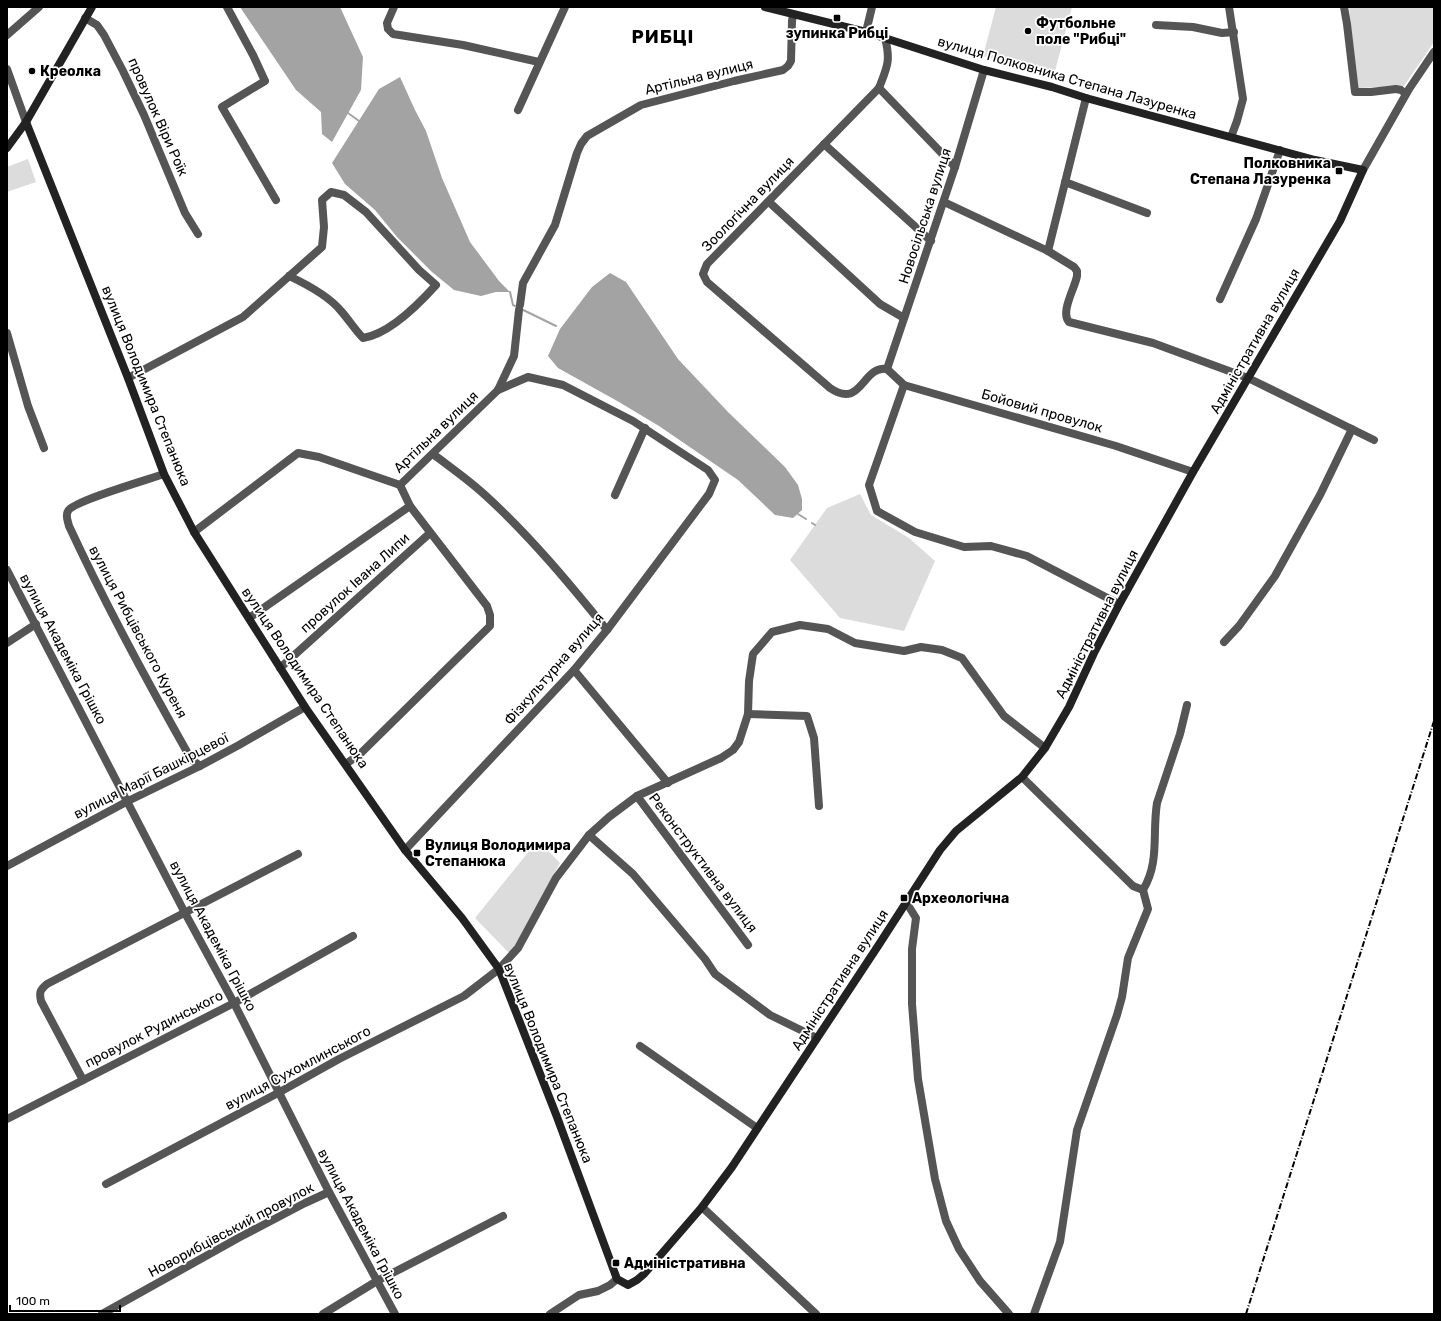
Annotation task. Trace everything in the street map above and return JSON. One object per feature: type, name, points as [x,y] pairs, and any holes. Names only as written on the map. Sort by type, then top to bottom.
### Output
[{"type":"street","points":[[7,34],[39,7]]},
{"type":"street","points":[[7,148],[26,122],[92,7]]},
{"type":"street","points":[[227,7],[253,55],[265,82],[222,107],[276,200]]},
{"type":"street","points":[[394,7],[387,23],[388,29],[393,34],[463,45],[539,62]]},
{"type":"street","points":[[518,110],[565,7]]},
{"type":"street","name":"вулиця Полковника Степана Лазуренка","points":[[765,7],[866,32],[984,70],[1052,87],[1086,98],[1315,160],[1363,170]]},
{"type":"street","points":[[866,32],[872,7]]},
{"type":"street","points":[[1230,7],[1243,99],[1231,137]]},
{"type":"street","points":[[1344,7],[1355,92],[1396,89],[1401,90],[1406,94]]},
{"type":"street","name":"Артільна вулиця","points":[[194,532],[298,453],[319,457],[400,485],[498,390],[514,356],[523,283],[555,225],[577,153],[587,136],[635,108],[648,103],[783,70],[791,61],[793,15]]},
{"type":"street","name":"провулок Віри Роїк","points":[[85,18],[97,25],[124,70],[185,213],[198,234]]},
{"type":"street","points":[[1156,25],[1193,27],[1222,33],[1234,32]]},
{"type":"street","name":"Зоологічна вулиця","points":[[885,38],[888,62],[879,88],[707,264],[703,274],[707,282],[837,393],[844,395],[852,393],[858,389],[875,371],[882,368],[887,369]]},
{"type":"street","name":"Адміністративна вулиця","points":[[617,1279],[628,1285],[637,1280],[702,1207],[732,1167],[940,850],[956,831],[1022,777],[1044,748],[1069,707],[1119,604],[1248,378],[1340,221],[1363,170],[1406,94],[1434,52]]},
{"type":"street","name":"вулиця Володимира Степанюка","points":[[7,69],[26,122],[128,378],[164,474],[194,532],[305,707],[405,850],[462,918],[499,969],[617,1279]]},
{"type":"street","name":"Новосільська вулиця","points":[[887,369],[944,202],[984,70]]},
{"type":"street","points":[[879,88],[955,167]]},
{"type":"street","points":[[1048,251],[1086,98]]},
{"type":"street","points":[[824,144],[931,241]]},
{"type":"street","points":[[1220,299],[1256,219],[1280,150]]},
{"type":"street","points":[[1065,182],[1147,213]]},
{"type":"street","points":[[128,378],[243,317],[289,276],[322,247],[324,227],[322,200],[331,192],[344,195],[366,212],[419,270],[436,285],[427,295],[395,323],[374,337],[363,338],[340,310],[310,287],[289,276]]},
{"type":"street","points":[[769,202],[880,304],[904,318]]},
{"type":"street","points":[[944,202],[1048,251],[1072,265],[1077,271],[1077,278],[1066,310],[1065,316],[1069,322],[1153,343],[1248,378],[1374,440]]},
{"type":"street","points":[[7,333],[28,406],[44,448]]},
{"type":"street","name":"Бойовий провулок","points":[[887,369],[904,385],[1116,446],[1194,472]]},
{"type":"street","points":[[498,390],[528,377],[563,385],[645,428],[614,495]]},
{"type":"street","points":[[904,385],[869,485],[876,511],[915,532],[964,547],[991,546],[1027,556],[1119,604]]},
{"type":"street","name":"Фізкультурна вулиця","points":[[405,850],[574,670],[607,630],[709,494],[716,480],[708,470],[645,428]]},
{"type":"street","points":[[1224,642],[1239,626],[1275,576],[1320,495],[1352,429]]},
{"type":"street","points":[[433,454],[484,494],[520,529],[572,586],[607,630]]},
{"type":"street","name":"вулиця Рибцівського Куреня","points":[[164,474],[97,496],[72,507],[68,510],[66,516],[69,526],[102,596],[191,759],[200,766]]},
{"type":"street","points":[[346,764],[361,753],[490,626],[490,615],[487,606],[410,506],[400,485]]},
{"type":"street","points":[[249,618],[410,506]]},
{"type":"street","name":"провулок Івана Липи","points":[[280,668],[430,533]]},
{"type":"street","name":"вулиця Академіка Грішко","points":[[7,570],[185,913],[234,1003],[329,1192],[395,1314]]},
{"type":"street","points":[[7,643],[36,624]]},
{"type":"street","name":"Реконструктивна вулиця","points":[[499,969],[518,948],[556,878],[589,836],[609,817],[637,796],[721,758],[733,750],[740,742],[748,714],[753,654],[772,632],[800,625],[828,629],[855,643],[904,651],[921,647],[942,650],[962,658],[1004,716],[1044,748]]},
{"type":"street","points":[[574,670],[668,782]]},
{"type":"street","points":[[1034,1314],[1060,1242],[1077,1130],[1117,1015],[1122,997],[1128,958],[1133,942],[1148,909],[1143,890],[1152,868],[1156,803],[1180,734],[1187,705]]},
{"type":"street","name":"вулиця Марії Башкірцевої","points":[[7,866],[128,801],[200,766],[305,707]]},
{"type":"street","points":[[748,714],[807,716],[814,738],[820,806]]},
{"type":"street","points":[[1022,777],[1133,886],[1143,890]]},
{"type":"street","name":"Реконструктивна вулиця","points":[[637,796],[748,945]]},
{"type":"street","points":[[589,836],[633,874],[705,959],[715,974],[770,1015],[817,1038]]},
{"type":"street","points":[[83,1080],[41,1001],[39,993],[41,989],[47,984],[298,854]]},
{"type":"street","points":[[906,902],[916,918],[912,949],[912,1004],[918,1079],[935,1178],[946,1221],[959,1249],[980,1281],[1009,1314]]},
{"type":"street","name":"провулок Рудинського","points":[[7,1119],[234,1003],[353,936]]},
{"type":"street","name":"вулиця Сухомлинського","points":[[106,1184],[339,1059],[464,996],[499,969]]},
{"type":"street","points":[[640,1046],[757,1128]]},
{"type":"street","name":"Новорибцівський провулок","points":[[102,1314],[247,1234],[329,1192]]},
{"type":"street","points":[[702,1207],[816,1314]]},
{"type":"street","points":[[323,1314],[377,1281],[503,1216]]},
{"type":"street","points":[[550,1314],[579,1295],[598,1291],[610,1285],[617,1279]]},
{"type":"shaded area","points":[[240,7],[340,7],[363,57],[361,90],[332,142],[322,134],[321,112],[296,90]]},
{"type":"shaded area","name":"Футбольне поле \"Рибці\"","points":[[996,7],[1072,7],[1054,75],[983,56]]},
{"type":"shaded area","points":[[1349,7],[1434,7],[1434,42],[1404,86],[1358,88]]},
{"type":"shaded area","points":[[400,77],[426,131],[442,178],[470,242],[499,281],[510,292],[496,292],[481,296],[454,290],[432,272],[397,237],[375,210],[345,184],[332,163],[379,89]]},
{"type":"shaded area","points":[[28,159],[36,182],[7,192],[7,167]]},
{"type":"shaded area","points":[[610,273],[626,282],[678,359],[728,412],[785,467],[798,485],[802,499],[802,510],[793,518],[775,515],[738,480],[659,426],[558,368],[548,356],[560,329],[592,287]]},
{"type":"shaded area","points":[[860,494],[871,515],[909,538],[935,561],[904,631],[840,618],[790,560],[827,508]]},
{"type":"shaded area","points":[[538,840],[560,863],[510,954],[475,918]]},
{"type":"waterway","points":[[348,113],[359,121]]},
{"type":"waterway","points":[[510,292],[513,305],[556,326]]},
{"type":"waterway","points":[[798,514],[806,519]]},
{"type":"railway","points":[[1246,1314],[1434,721]]},
{"type":"place","name":"зупинка Рибці","points":[[837,18]]},
{"type":"place","name":"Футбольне поле \"Рибці\"","points":[[1028,31]]},
{"type":"place","name":"Креолка","points":[[32,71]]},
{"type":"place","name":"Полковника Степана Лазуренка","points":[[1339,171]]},
{"type":"place","name":"Вулиця Володимира Степанюка","points":[[417,853]]},
{"type":"place","name":"Археологічна","points":[[904,898]]},
{"type":"place","name":"Адміністративна","points":[[616,1263]]},
{"type":"district","name":"РИБЦІ","points":[[663,37]]}]
